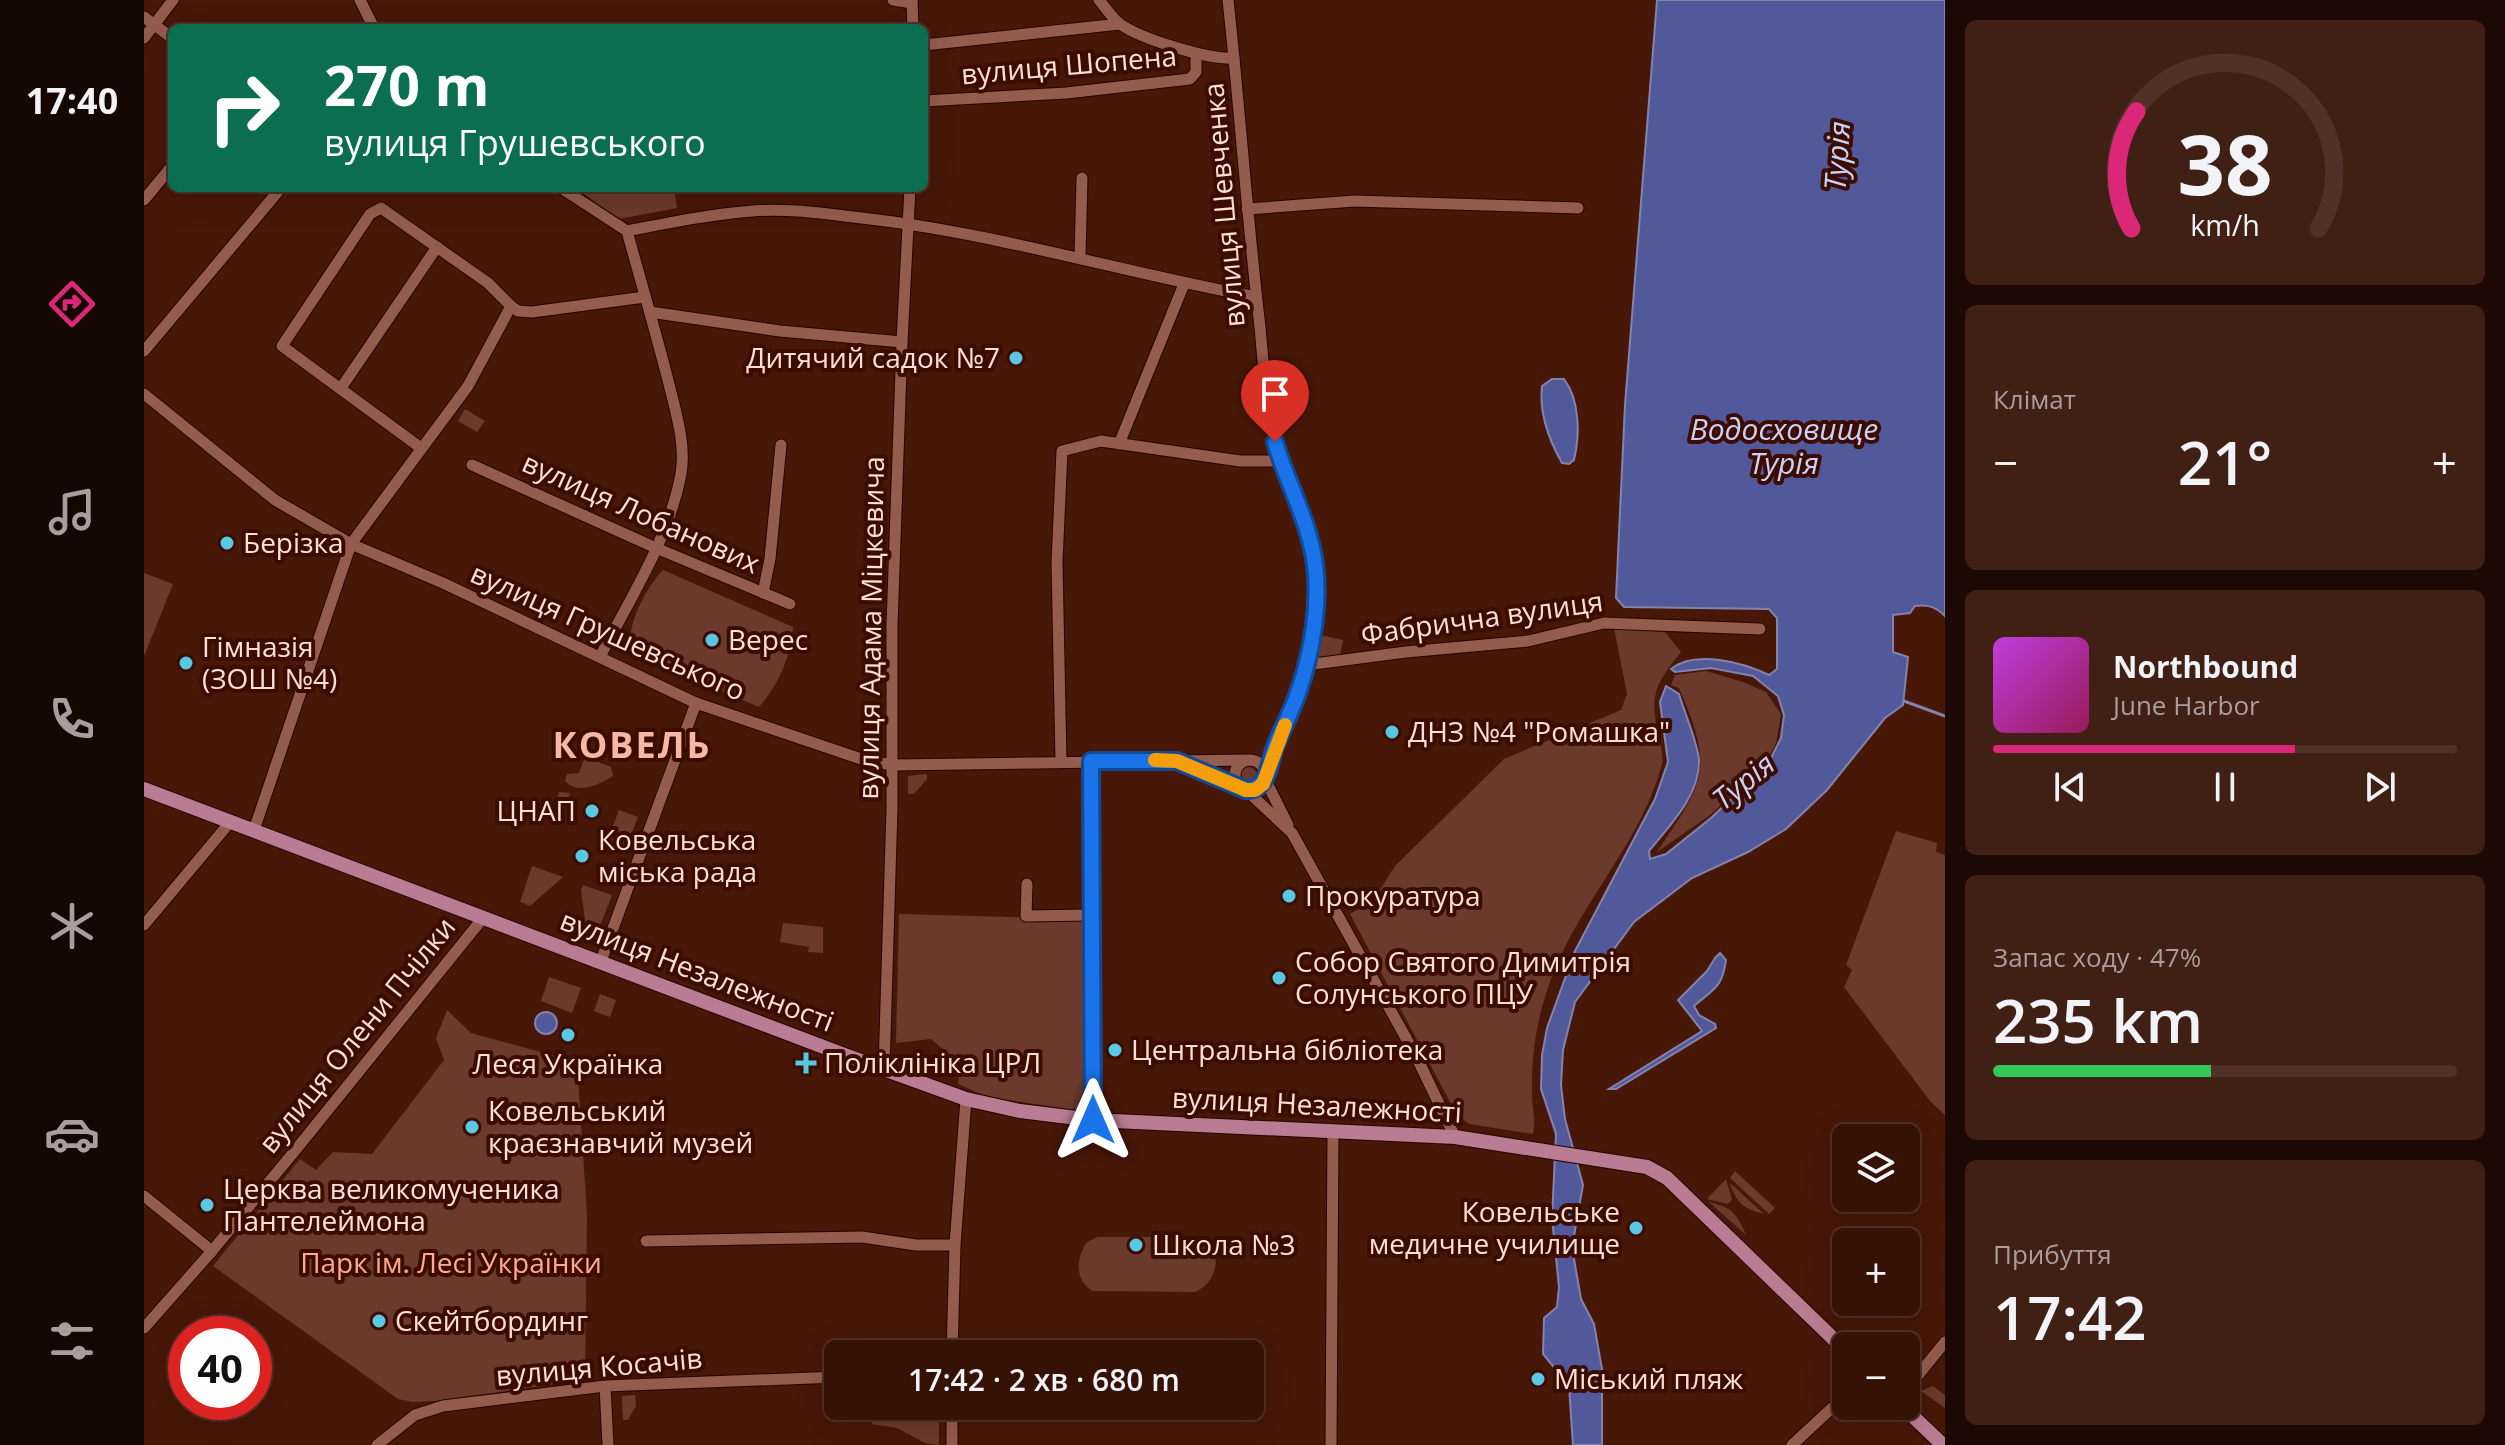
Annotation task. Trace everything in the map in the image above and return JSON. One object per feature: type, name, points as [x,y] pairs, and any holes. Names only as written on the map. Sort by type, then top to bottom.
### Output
[{"type":"main road","name":"вулиця Незалежності","points":[[144,789],[966,1099],[1020,1111],[1093,1120],[1455,1137],[1647,1167],[1667,1178],[1832,1337]]},
{"type":"main road","points":[[1917,1420],[1943,1445]]},
{"type":"street","points":[[144,38],[149,21],[173,0]]},
{"type":"street","points":[[360,0],[372,24]]},
{"type":"street","points":[[893,0],[912,1],[913,24]]},
{"type":"street","points":[[1099,0],[1120,24],[1196,54],[1220,59],[1234,58]]},
{"type":"street","name":"вулиця Шевченка","points":[[1228,0],[1271,423],[1281,461],[1304,520],[1315,566],[1314,611],[1306,665],[1294,705],[1265,777]]},
{"type":"street","points":[[149,21],[168,35]]},
{"type":"street","points":[[928,45],[1120,24]]},
{"type":"street","name":"вулиця Шопена","points":[[928,101],[1066,93],[1190,79],[1196,72],[1196,54]]},
{"type":"street","points":[[144,200],[168,171]]},
{"type":"street","points":[[1080,258],[1082,178]]},
{"type":"street","points":[[144,351],[278,192]]},
{"type":"street","points":[[567,192],[627,231],[682,445],[681,472],[675,496],[656,548],[600,657]]},
{"type":"street","name":"вулиця Адама Міцкевича","points":[[884,1069],[892,765],[892,625],[910,192]]},
{"type":"street","points":[[1247,209],[1355,201],[1578,208]]},
{"type":"street","points":[[421,448],[282,346],[370,214],[381,208],[488,283],[518,311],[532,312],[645,297]]},
{"type":"street","points":[[627,231],[753,211],[798,211],[909,223],[1256,297]]},
{"type":"street","points":[[341,388],[437,247]]},
{"type":"street","points":[[1119,444],[1184,284]]},
{"type":"street","points":[[254,830],[351,544],[468,386],[511,306]]},
{"type":"street","points":[[650,312],[780,331],[902,342]]},
{"type":"street","name":"вулиця Грушевського","points":[[144,394],[275,500],[351,544],[443,583],[696,703],[861,759],[892,765],[1177,761],[1244,789]]},
{"type":"street","points":[[1061,761],[1057,562],[1062,451],[1101,441],[1240,461],[1281,461]]},
{"type":"street","points":[[763,593],[770,559],[781,445]]},
{"type":"street","name":"вулиця Лобанових","points":[[472,465],[790,604]]},
{"type":"street","name":"Фабрична вулиця","points":[[1306,665],[1528,641],[1604,623],[1760,629]]},
{"type":"street","points":[[601,961],[696,703]]},
{"type":"street","points":[[1275,746],[1238,765],[1234,775],[1244,789],[1292,833]]},
{"type":"street","points":[[1177,761],[1249,760],[1261,765],[1292,833],[1409,1043],[1455,1137]]},
{"type":"street","points":[[1091,761],[1093,1120]]},
{"type":"street","points":[[1244,789],[1255,790],[1265,777]]},
{"type":"street","points":[[144,925],[231,821]]},
{"type":"street","points":[[1027,884],[1026,916],[1091,915]]},
{"type":"street","name":"вулиця Олени Пчілки","points":[[144,1328],[315,1135],[483,918]]},
{"type":"street","points":[[952,1340],[955,1245],[966,1099]]},
{"type":"street","points":[[1331,1445],[1333,1130]]},
{"type":"street","points":[[144,1196],[212,1251]]},
{"type":"street","points":[[646,1241],[862,1237],[916,1245],[955,1245]]},
{"type":"street","points":[[1920,1373],[1945,1342]]},
{"type":"street","name":"вулиця Косачів","points":[[377,1445],[404,1422],[424,1411],[475,1401],[605,1386],[824,1378]]},
{"type":"street","points":[[605,1386],[608,1445]]},
{"type":"street","points":[[1792,1445],[1832,1408]]},
{"type":"street","points":[[952,1420],[952,1445]]},
{"type":"green space","points":[[675,192],[677,208],[619,219],[584,194]]},
{"type":"green space","points":[[465,409],[485,421],[477,432],[458,421]]},
{"type":"green space","points":[[663,570],[793,627],[783,669],[759,707],[629,651],[638,608]]},
{"type":"green space","points":[[144,573],[173,584],[145,654],[144,654]]},
{"type":"green space","points":[[1614,628],[1665,632],[1681,652],[1660,682],[1655,699],[1662,764],[1640,819],[1579,921],[1548,988],[1534,1047],[1533,1134],[1469,1124],[1457,1115],[1350,914],[1372,902],[1395,866],[1504,759],[1621,710],[1627,694]]},
{"type":"green space","points":[[1320,635],[1343,640],[1340,656],[1316,658]]},
{"type":"green space","points":[[1706,671],[1766,692],[1781,714],[1776,743],[1766,763],[1710,815],[1656,853],[1685,809],[1699,775],[1700,758],[1690,716],[1679,688],[1671,685],[1675,675]]},
{"type":"green space","points":[[585,757],[611,767],[613,776],[588,787],[570,785],[565,781],[567,774],[579,773]]},
{"type":"green space","points":[[1248,767],[1257,776],[1248,785],[1239,776]]},
{"type":"green space","points":[[927,774],[927,779],[914,794],[908,794],[908,776]]},
{"type":"green space","points":[[559,792],[570,793],[559,824],[550,820]]},
{"type":"green space","points":[[619,810],[638,817],[625,851],[606,844]]},
{"type":"green space","points":[[1896,831],[1937,843],[1936,852],[1945,855],[1945,1115],[1930,1101],[1844,987],[1852,970],[1846,965]]},
{"type":"green space","points":[[532,866],[563,877],[530,906],[520,902]]},
{"type":"green space","points":[[583,885],[612,895],[598,931],[586,927]]},
{"type":"green space","points":[[899,914],[1086,919],[1089,1112],[988,1097],[958,1084],[960,1064],[931,1039],[896,1043]]},
{"type":"green space","points":[[783,923],[823,927],[823,953],[808,952],[809,947],[780,942]]},
{"type":"green space","points":[[549,977],[581,988],[572,1013],[541,1001]]},
{"type":"green space","points":[[600,994],[616,1000],[610,1017],[594,1011]]},
{"type":"green space","name":"Парк ім. Лесі Українки","points":[[447,1010],[471,1033],[577,1062],[587,1214],[585,1380],[435,1401],[398,1399],[213,1266],[300,1159],[316,1170],[333,1152],[372,1154],[444,1060],[436,1038]]},
{"type":"green space","points":[[1735,1171],[1775,1208],[1769,1214],[1730,1178]]},
{"type":"green space","points":[[1726,1179],[1732,1200],[1728,1204],[1707,1199]]},
{"type":"green space","points":[[1730,1183],[1764,1214],[1742,1204]]},
{"type":"green space","points":[[1709,1202],[1733,1212],[1746,1235]]},
{"type":"green space","points":[[1098,1237],[1198,1237],[1212,1248],[1216,1264],[1214,1273],[1195,1292],[1093,1291],[1082,1281],[1079,1261],[1087,1242]]},
{"type":"green space","points":[[1933,1386],[1945,1395],[1945,1408],[1921,1391]]},
{"type":"green space","points":[[635,1395],[636,1406],[628,1420],[623,1420],[622,1396]]},
{"type":"green space","points":[[872,1420],[939,1420],[939,1445],[925,1443],[897,1428],[872,1424]]},
{"type":"water","name":"Водосховище Турія","points":[[1657,0],[1945,0],[1945,616],[1935,608],[1924,605],[1915,606],[1910,613],[1893,615],[1893,652],[1908,657],[1903,705],[1885,718],[1827,790],[1786,829],[1748,852],[1692,878],[1634,922],[1575,1002],[1563,1050],[1561,1085],[1565,1119],[1583,1185],[1574,1236],[1574,1259],[1581,1299],[1594,1324],[1602,1369],[1602,1445],[1573,1445],[1569,1386],[1543,1354],[1544,1318],[1557,1307],[1559,1287],[1552,1218],[1556,1134],[1541,1089],[1547,1028],[1575,951],[1655,799],[1668,762],[1660,702],[1666,686],[1679,694],[1698,753],[1698,773],[1682,810],[1649,851],[1650,859],[1666,854],[1711,818],[1768,764],[1781,738],[1784,715],[1778,696],[1753,676],[1711,668],[1675,672],[1671,669],[1681,663],[1706,659],[1747,666],[1769,675],[1777,669],[1777,618],[1769,609],[1624,607],[1616,598],[1625,405]]},
{"type":"water","points":[[1552,379],[1564,379],[1576,407],[1577,440],[1574,460],[1569,464],[1562,463],[1557,454],[1544,416],[1542,386]]},
{"type":"water","points":[[1720,953],[1726,960],[1722,977],[1716,988],[1694,1006],[1699,1015],[1715,1024],[1716,1028],[1616,1089],[1609,1089],[1702,1031],[1678,1000]]},
{"type":"water","points":[[546,1012],[554,1015],[557,1023],[554,1031],[546,1034],[538,1031],[535,1023],[538,1015]]},
{"type":"waterway","points":[[1904,701],[1945,716]]},
{"type":"slow traffic","points":[[1155,760],[1177,761],[1246,790],[1255,790],[1263,784],[1285,725]]},
{"type":"place","name":"Дитячий садок №7","points":[[1016,358]]},
{"type":"place","name":"Берізка","points":[[227,543]]},
{"type":"place","name":"Верес","points":[[712,640]]},
{"type":"place","name":"Гімназія (ЗОШ №4)","points":[[186,663]]},
{"type":"place","name":"ДНЗ №4 \"Ромашка\"","points":[[1392,732]]},
{"type":"place","name":"ЦНАП","points":[[592,811]]},
{"type":"place","name":"Ковельська міська рада","points":[[582,856]]},
{"type":"place","name":"Прокуратура","points":[[1289,896]]},
{"type":"place","name":"Собор Святого Димитрія Солунського ПЦУ","points":[[1279,978]]},
{"type":"place","name":"Леся Українка","points":[[568,1035]]},
{"type":"place","name":"Центральна бібліотека","points":[[1115,1050]]},
{"type":"place","name":"Поліклініка ЦРЛ","points":[[806,1063]]},
{"type":"place","name":"Ковельський краєзнавчий музей","points":[[472,1127]]},
{"type":"place","name":"Церква великомученика Пантелеймона","points":[[207,1205]]},
{"type":"place","name":"Ковельське медичне училище","points":[[1636,1228]]},
{"type":"place","name":"Школа №3","points":[[1136,1245]]},
{"type":"place","name":"Скейтбординг","points":[[379,1321]]},
{"type":"place","name":"Міський пляж","points":[[1538,1379]]},
{"type":"district","name":"КОВЕЛЬ","points":[[632,745]]},
{"type":"route","points":[[1093,1120],[1091,761],[1177,761],[1246,790],[1255,790],[1263,784],[1300,687],[1316,593],[1315,566],[1304,520],[1275,442]]},
{"type":"water label","name":"Турія","points":[[1838,156]]},
{"type":"water label","name":"Турія","points":[[1744,782]]}]
